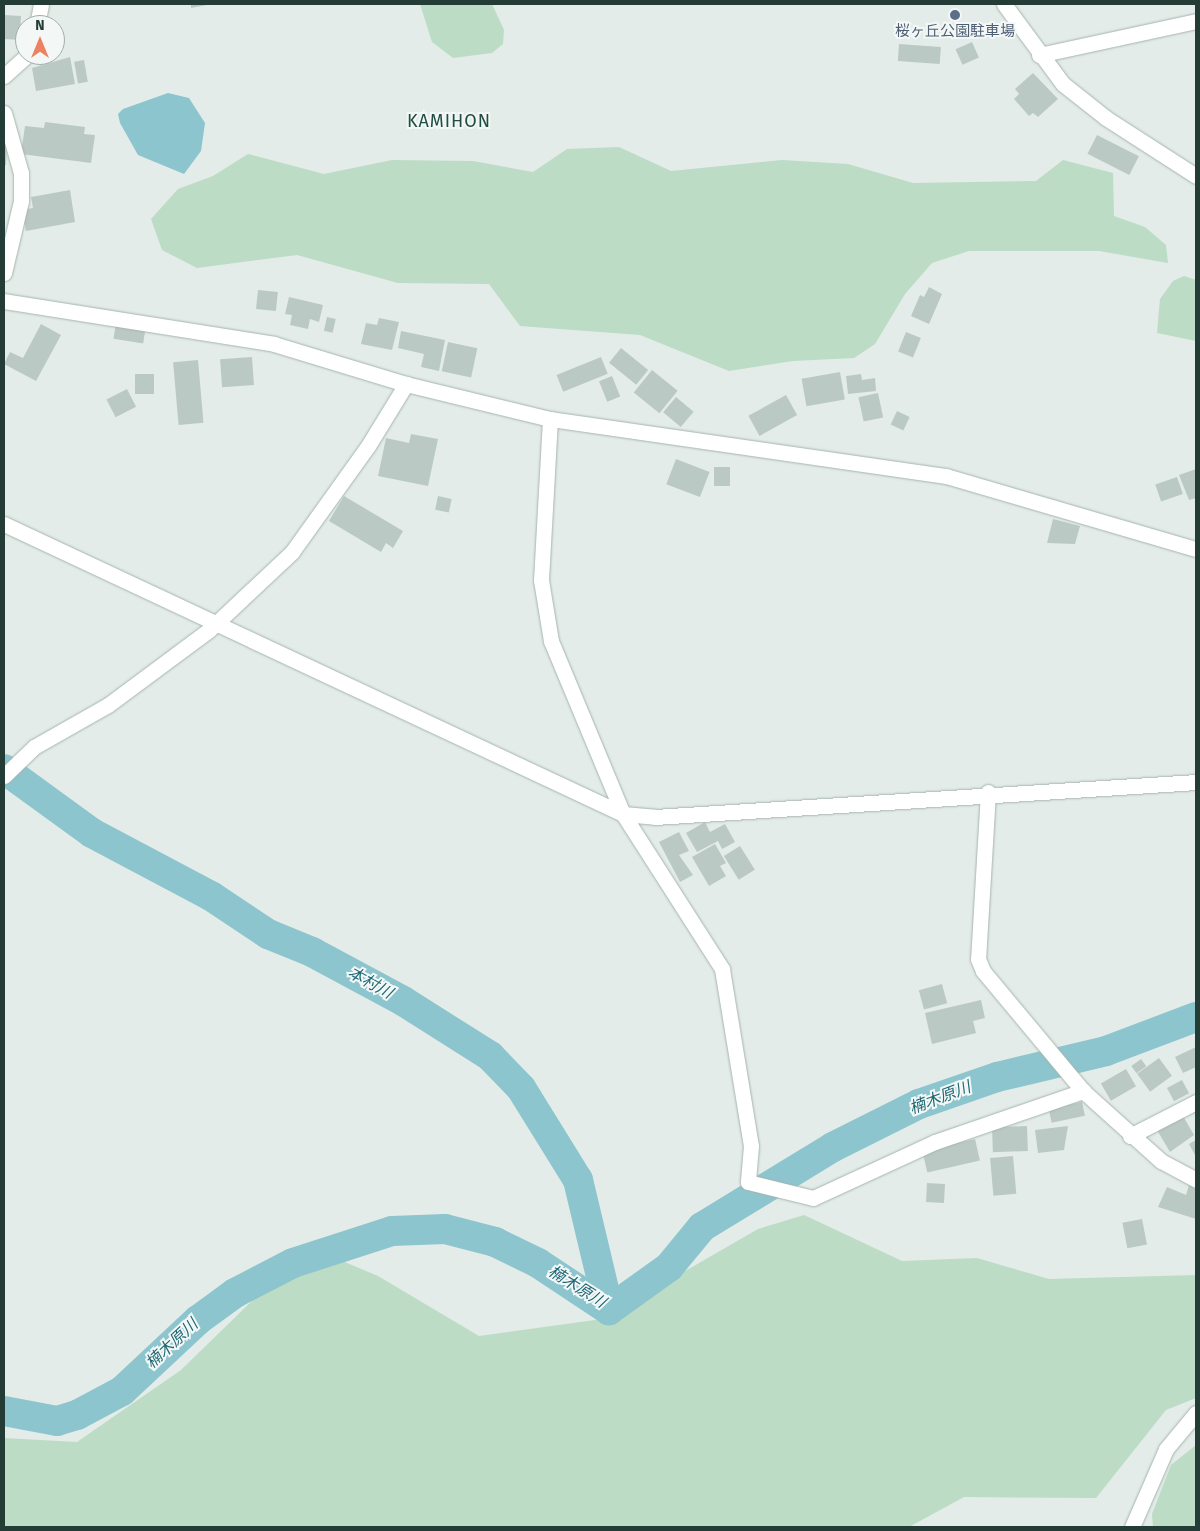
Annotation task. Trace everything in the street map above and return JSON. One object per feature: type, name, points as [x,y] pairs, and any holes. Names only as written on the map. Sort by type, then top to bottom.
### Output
[{"type":"street","points":[[1004,4],[1039,55],[1063,84],[1106,118],[1196,176]]},
{"type":"street","points":[[1039,55],[1196,21]]},
{"type":"street","points":[[4,76],[16,65]]},
{"type":"street","points":[[4,113],[21,174],[21,201],[4,273]]},
{"type":"street","points":[[4,301],[274,344],[406,384],[550,419],[946,476],[1196,549]]},
{"type":"street","points":[[4,776],[34,747],[108,705],[216,624],[292,552],[368,446],[406,384]]},
{"type":"street","points":[[550,419],[542,580],[551,642],[623,814],[722,969],[751,1146],[748,1182],[813,1198],[935,1142],[1079,1086]]},
{"type":"street","points":[[4,524],[623,814],[655,817],[988,792],[1196,782]]},
{"type":"street","points":[[988,792],[978,959],[1079,1086],[1130,1136],[1161,1161],[1196,1180]]},
{"type":"street","points":[[1130,1136],[1196,1102]]},
{"type":"street","points":[[1132,1527],[1166,1450],[1196,1413]]},
{"type":"green space","points":[[420,4],[492,4],[504,30],[503,44],[492,53],[453,58],[432,42]]},
{"type":"green space","points":[[619,147],[671,171],[782,160],[848,164],[913,183],[1036,181],[1063,160],[1113,173],[1114,216],[1145,227],[1166,245],[1168,263],[1099,251],[969,251],[932,263],[905,294],[875,344],[854,358],[793,361],[729,371],[640,335],[520,326],[489,284],[398,283],[297,255],[197,268],[162,250],[151,219],[178,189],[213,176],[248,154],[324,174],[392,160],[473,161],[533,172],[567,149]]},
{"type":"green space","points":[[1184,276],[1196,280],[1196,341],[1157,333],[1160,299],[1173,281]]},
{"type":"green space","points":[[804,1215],[902,1261],[977,1258],[1049,1279],[1196,1275],[1196,1398],[1166,1410],[1096,1498],[964,1497],[909,1527],[4,1527],[4,1438],[77,1442],[181,1370],[256,1297],[335,1258],[378,1276],[479,1336],[602,1319],[758,1229]]},
{"type":"green space","points":[[1196,1445],[1196,1527],[1153,1527],[1152,1514],[1171,1465]]},
{"type":"water","points":[[168,93],[189,98],[205,123],[201,151],[184,174],[138,155],[120,123],[118,114],[123,109]]},
{"type":"building","points":[[191,4],[207,4],[207,5],[191,8]]},
{"type":"building","points":[[4,15],[15,16],[15,40],[4,39]]},
{"type":"building","points":[[972,42],[979,58],[962,65],[956,49]]},
{"type":"building","points":[[899,44],[941,47],[940,64],[898,61]]},
{"type":"building","points":[[70,57],[75,84],[36,91],[32,68],[42,65],[65,65],[65,58]]},
{"type":"building","points":[[84,60],[88,82],[78,83],[74,62]]},
{"type":"building","points":[[1033,73],[1058,99],[1038,117],[1033,113],[1029,116],[1014,99],[1019,94],[1015,89]]},
{"type":"building","points":[[45,122],[85,127],[84,134],[95,135],[91,163],[21,154],[25,126],[44,128]]},
{"type":"building","points":[[1097,135],[1139,156],[1129,175],[1087,154]]},
{"type":"building","points":[[4,141],[7,141],[6,165],[4,165]]},
{"type":"building","points":[[70,190],[75,222],[26,231],[22,210],[33,208],[31,197]]},
{"type":"building","points":[[929,287],[942,294],[929,324],[911,316],[920,295],[924,297]]},
{"type":"building","points":[[258,290],[278,292],[276,311],[256,309]]},
{"type":"building","points":[[289,297],[323,305],[319,322],[310,319],[308,329],[290,325],[292,315],[285,314]]},
{"type":"building","points":[[327,317],[336,319],[333,333],[324,331]]},
{"type":"building","points":[[379,318],[399,322],[392,350],[361,344],[366,323],[377,325]]},
{"type":"building","points":[[116,323],[146,328],[143,343],[113,339]]},
{"type":"building","points":[[41,324],[61,335],[36,381],[4,364],[10,352],[23,358]]},
{"type":"building","points":[[401,331],[445,340],[439,371],[421,367],[424,354],[398,348]]},
{"type":"building","points":[[906,332],[921,338],[913,357],[898,351]]},
{"type":"building","points":[[448,342],[477,348],[471,378],[442,371]]},
{"type":"building","points":[[621,348],[648,370],[636,385],[609,363]]},
{"type":"building","points":[[252,357],[254,385],[222,387],[220,359]]},
{"type":"building","points":[[601,357],[608,374],[563,392],[556,375]]},
{"type":"building","points":[[198,360],[203,423],[179,425],[173,362]]},
{"type":"building","points":[[652,370],[678,391],[659,413],[634,393]]},
{"type":"building","points":[[840,372],[845,400],[806,406],[802,379]]},
{"type":"building","points":[[135,374],[154,374],[154,394],[135,394]]},
{"type":"building","points":[[861,374],[862,380],[875,378],[876,391],[848,394],[846,376]]},
{"type":"building","points":[[612,376],[620,396],[607,402],[599,381]]},
{"type":"building","points":[[127,389],[136,407],[116,417],[107,399]]},
{"type":"building","points":[[878,393],[883,417],[864,422],[858,397]]},
{"type":"building","points":[[786,395],[797,415],[760,436],[748,416]]},
{"type":"building","points":[[676,397],[694,412],[681,427],[663,412]]},
{"type":"building","points":[[897,411],[910,417],[903,431],[891,425]]},
{"type":"building","points":[[411,434],[438,439],[428,486],[378,476],[386,438],[409,443]]},
{"type":"building","points":[[676,459],[710,472],[700,497],[666,484]]},
{"type":"building","points":[[714,467],[730,467],[730,486],[714,486]]},
{"type":"building","points":[[1196,469],[1196,498],[1189,500],[1179,475]]},
{"type":"building","points":[[1177,477],[1183,494],[1161,502],[1155,484]]},
{"type":"building","points":[[344,496],[403,531],[393,548],[386,543],[381,552],[329,521]]},
{"type":"building","points":[[438,496],[452,499],[449,513],[435,510]]},
{"type":"building","points":[[1053,519],[1080,526],[1075,544],[1047,543]]},
{"type":"building","points":[[705,822],[710,832],[725,824],[735,842],[722,849],[718,841],[697,852],[686,833]]},
{"type":"building","points":[[679,832],[689,851],[679,855],[693,875],[680,882],[659,842]]},
{"type":"building","points":[[715,844],[726,863],[720,866],[726,876],[709,886],[692,857]]},
{"type":"building","points":[[740,846],[755,870],[739,880],[724,856]]},
{"type":"building","points":[[942,984],[947,1003],[924,1010],[919,990]]},
{"type":"building","points":[[981,1000],[985,1018],[973,1021],[976,1033],[932,1044],[925,1013]]},
{"type":"building","points":[[1196,1047],[1196,1067],[1183,1073],[1175,1057]]},
{"type":"building","points":[[1159,1058],[1172,1076],[1150,1092],[1137,1074]]},
{"type":"building","points":[[1141,1059],[1146,1066],[1137,1073],[1131,1066]]},
{"type":"building","points":[[1126,1069],[1136,1086],[1111,1101],[1101,1084]]},
{"type":"building","points":[[1182,1080],[1189,1093],[1174,1101],[1167,1088]]},
{"type":"building","points":[[1082,1102],[1085,1116],[1052,1123],[1049,1109]]},
{"type":"building","points":[[1183,1116],[1194,1135],[1170,1152],[1157,1130]]},
{"type":"building","points":[[1027,1126],[1028,1151],[993,1152],[992,1127]]},
{"type":"building","points":[[1068,1126],[1064,1150],[1038,1153],[1035,1130]]},
{"type":"building","points":[[975,1139],[980,1160],[927,1173],[922,1151]]},
{"type":"building","points":[[1196,1140],[1196,1157],[1189,1144]]},
{"type":"building","points":[[1013,1156],[1016,1194],[993,1196],[990,1158]]},
{"type":"building","points":[[927,1183],[945,1184],[944,1203],[926,1202]]},
{"type":"building","points":[[1189,1185],[1196,1188],[1196,1219],[1158,1207],[1167,1187],[1186,1195]]},
{"type":"building","points":[[1142,1219],[1147,1245],[1127,1248],[1122,1223]]},
{"type":"waterway","name":"本村川","points":[[4,769],[92,833],[211,896],[268,934],[312,952],[403,1001],[490,1056],[521,1088],[578,1180],[609,1310]]},
{"type":"waterway","name":"楠木原川","points":[[609,1310],[669,1267],[702,1227],[833,1147],[919,1104],[997,1077],[1106,1051],[1196,1017]]},
{"type":"waterway","name":"楠木原川","points":[[4,1411],[57,1421],[77,1415],[122,1391],[198,1320],[235,1293],[293,1263],[392,1231],[445,1229],[495,1242],[538,1263],[609,1310]]},
{"type":"place","name":"桜ヶ丘公園駐車場","points":[[955,15]]},
{"type":"district","name":"KAMIHON","points":[[449,121]]}]
